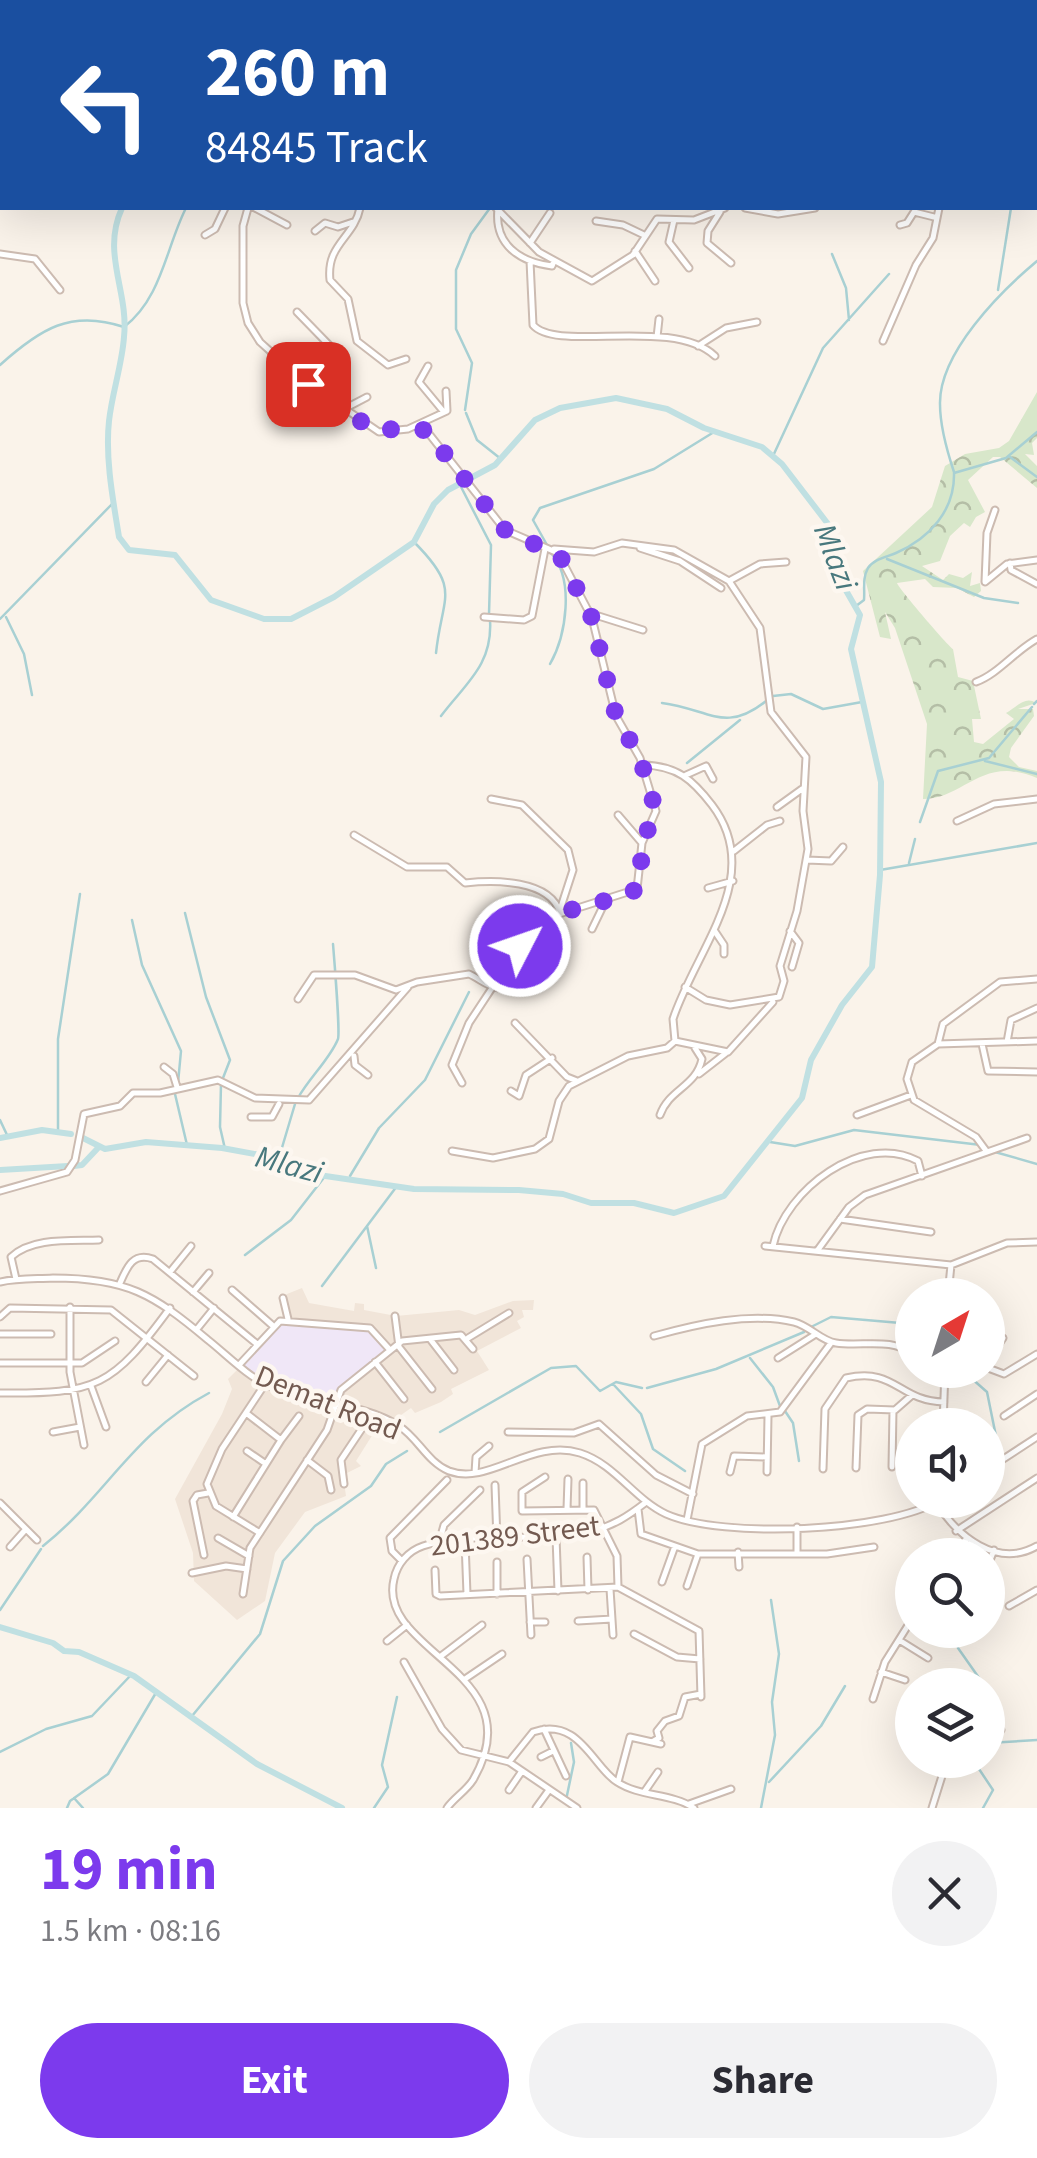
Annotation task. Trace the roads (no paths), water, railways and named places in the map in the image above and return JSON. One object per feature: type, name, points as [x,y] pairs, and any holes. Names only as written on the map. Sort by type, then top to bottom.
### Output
[{"type":"street","points":[[205,235],[215,229],[224,210]]},
{"type":"street","points":[[252,210],[242,289],[248,323],[282,364],[379,432],[415,426],[449,409],[446,391]]},
{"type":"street","points":[[256,210],[287,225]]},
{"type":"street","points":[[359,210],[329,258],[331,283],[349,301],[357,342],[388,365],[406,359]]},
{"type":"street","points":[[498,210],[500,240],[530,261],[551,266],[554,261]]},
{"type":"street","points":[[500,210],[530,244],[592,281],[635,252],[658,218],[658,210]]},
{"type":"street","points":[[658,218],[694,220],[720,210]]},
{"type":"street","points":[[722,210],[708,231],[708,243],[731,264]]},
{"type":"street","points":[[755,210],[776,214],[802,210]]},
{"type":"street","points":[[883,341],[916,265],[933,238],[938,210]]},
{"type":"street","points":[[900,225],[907,223],[914,212],[935,217]]},
{"type":"street","points":[[530,244],[550,213]]},
{"type":"street","points":[[674,220],[670,244],[689,268]]},
{"type":"street","points":[[596,221],[623,225],[644,235]]},
{"type":"street","points":[[315,231],[325,223],[338,227],[354,222]]},
{"type":"street","points":[[635,252],[656,281]]},
{"type":"street","points":[[0,254],[36,260],[60,290]]},
{"type":"street","points":[[530,261],[537,330],[585,340],[631,333],[698,346],[716,356]]},
{"type":"street","points":[[297,312],[332,348],[316,388]]},
{"type":"street","points":[[656,338],[660,318]]},
{"type":"street","points":[[698,346],[726,328],[757,322]]},
{"type":"street","points":[[428,366],[420,384],[443,412]]},
{"type":"street","points":[[346,408],[367,397]]},
{"type":"street","points":[[415,426],[429,433],[505,530],[545,549],[594,552],[616,542],[684,553],[729,581],[757,620],[771,712],[802,747],[808,762],[807,860],[780,966],[784,986],[726,1052],[667,1097],[660,1114]]},
{"type":"street","points":[[995,510],[987,533],[984,582],[1010,563],[1037,560]]},
{"type":"street","points":[[633,544],[686,564],[721,588]]},
{"type":"street","points":[[484,617],[530,618],[545,549]]},
{"type":"street","points":[[298,1000],[313,976],[326,972],[355,975],[389,990],[469,974],[492,988],[504,988],[514,979],[518,949],[560,912],[637,889],[642,843],[656,811],[643,765],[616,716],[589,613],[554,550]]},
{"type":"street","points":[[729,581],[760,564],[786,562]]},
{"type":"street","points":[[1010,563],[1011,570],[1023,580],[1037,584]]},
{"type":"street","points":[[589,613],[643,630]]},
{"type":"street","points":[[976,682],[988,678],[1009,655],[1037,639]]},
{"type":"street","points":[[643,765],[686,775],[726,822],[733,852],[732,881],[672,1023],[675,1041]]},
{"type":"street","points":[[686,775],[706,766],[713,779]]},
{"type":"street","points":[[776,808],[797,795],[806,782]]},
{"type":"street","points":[[957,821],[994,804],[1037,798]]},
{"type":"street","points":[[491,799],[522,806],[559,838],[573,860],[572,881],[560,912]]},
{"type":"street","points":[[618,816],[642,843]]},
{"type":"street","points":[[733,852],[767,825],[780,821]]},
{"type":"street","points":[[354,835],[408,868],[447,868],[466,884],[526,887],[551,896],[560,912]]},
{"type":"street","points":[[807,860],[830,861],[844,847]]},
{"type":"street","points":[[708,888],[732,881]]},
{"type":"street","points":[[592,930],[608,898]]},
{"type":"street","points":[[714,927],[725,947],[724,954]]},
{"type":"street","points":[[790,931],[799,942],[792,967]]},
{"type":"street","points":[[486,936],[509,932],[529,938]]},
{"type":"street","points":[[938,1044],[943,1024],[1000,982],[1037,979]]},
{"type":"street","points":[[0,1191],[67,1172],[75,1160],[84,1114],[120,1106],[134,1093],[218,1080],[238,1093],[280,1102],[308,1100],[354,1054],[371,1027],[410,985]]},
{"type":"street","points":[[686,987],[702,998],[726,1004],[754,998],[773,1002]]},
{"type":"street","points":[[462,1084],[452,1065],[469,1023],[492,988]]},
{"type":"street","points":[[1008,1042],[1011,1020],[1037,1008]]},
{"type":"street","points":[[514,1023],[552,1058],[567,1078],[577,1081]]},
{"type":"street","points":[[675,1041],[726,1052]]},
{"type":"street","points":[[452,1151],[494,1158],[535,1150],[549,1139],[558,1102],[577,1081],[628,1056],[668,1048],[675,1041]]},
{"type":"street","points":[[987,1152],[976,1137],[921,1107],[911,1095],[908,1078],[912,1062],[938,1044],[1037,1042]]},
{"type":"street","points":[[982,1044],[988,1071],[1037,1072]]},
{"type":"street","points":[[694,1048],[702,1059],[697,1076]]},
{"type":"street","points":[[354,1054],[354,1065],[368,1074]]},
{"type":"street","points":[[511,1091],[519,1096],[524,1078],[552,1058]]},
{"type":"street","points":[[164,1067],[173,1074],[173,1083],[182,1088]]},
{"type":"street","points":[[857,1115],[911,1095]]},
{"type":"street","points":[[250,1117],[272,1117],[280,1102]]},
{"type":"street","points":[[817,1251],[840,1219],[865,1195],[1027,1138]]},
{"type":"street","points":[[773,1246],[780,1226],[808,1190],[842,1164],[884,1151],[918,1161],[922,1176]]},
{"type":"street","points":[[840,1219],[931,1232]]},
{"type":"street","points":[[16,1279],[10,1260],[18,1251],[49,1242],[99,1240]]},
{"type":"street","points":[[764,1246],[951,1265],[1007,1243],[1037,1242]]},
{"type":"street","points":[[170,1272],[191,1246]]},
{"type":"street","points":[[120,1283],[131,1262],[142,1257],[170,1272],[256,1344]]},
{"type":"street","points":[[950,1278],[951,1265]]},
{"type":"street","points":[[193,1292],[208,1274]]},
{"type":"street","name":"Demat Road","points":[[0,1282],[16,1279],[120,1283],[170,1308],[265,1384],[402,1428],[444,1468],[476,1473]]},
{"type":"street","points":[[232,1290],[272,1326]]},
{"type":"street","points":[[284,1298],[288,1319]]},
{"type":"street","points":[[0,1317],[10,1308],[111,1310],[194,1376]]},
{"type":"street","points":[[70,1308],[70,1362],[84,1444]]},
{"type":"street","points":[[0,1393],[73,1391],[91,1386],[120,1369],[170,1308]]},
{"type":"street","points":[[196,1330],[214,1308]]},
{"type":"street","points":[[468,1338],[509,1313]]},
{"type":"street","points":[[396,1316],[398,1344],[432,1388]]},
{"type":"street","points":[[239,1365],[272,1326],[288,1319],[370,1328],[390,1350]]},
{"type":"street","points":[[654,1336],[685,1326],[737,1320],[795,1322],[830,1343],[895,1346]]},
{"type":"street","points":[[0,1334],[51,1334]]},
{"type":"street","points":[[778,1358],[816,1334]]},
{"type":"street","points":[[243,1594],[249,1556],[260,1533],[327,1430],[344,1386],[398,1344],[461,1335],[468,1338],[473,1350]]},
{"type":"street","points":[[430,1338],[454,1370]]},
{"type":"street","points":[[0,1362],[92,1360],[115,1341]]},
{"type":"street","points":[[687,1521],[703,1442],[746,1416],[768,1416],[790,1402],[830,1343]]},
{"type":"street","points":[[1005,1373],[1037,1354]]},
{"type":"street","points":[[146,1382],[168,1355]]},
{"type":"street","points":[[375,1362],[404,1400]]},
{"type":"street","points":[[824,1469],[826,1409],[846,1378],[889,1378],[910,1396],[944,1402]]},
{"type":"street","points":[[260,1533],[216,1506],[208,1493],[216,1460],[265,1384]]},
{"type":"street","points":[[91,1386],[106,1427]]},
{"type":"street","points":[[944,1388],[944,1408]]},
{"type":"street","points":[[1005,1415],[1037,1394]]},
{"type":"street","points":[[856,1468],[858,1415],[865,1410],[893,1410],[910,1396]]},
{"type":"street","points":[[892,1467],[893,1410]]},
{"type":"street","points":[[246,1413],[281,1440]]},
{"type":"street","points":[[344,1484],[341,1460],[370,1415]]},
{"type":"street","points":[[233,1517],[299,1416]]},
{"type":"street","points":[[766,1472],[768,1416]]},
{"type":"street","points":[[508,1432],[574,1432],[599,1424],[656,1475],[694,1494]]},
{"type":"street","points":[[54,1432],[80,1427]]},
{"type":"street","points":[[1005,1458],[1037,1438]]},
{"type":"street","points":[[489,1446],[476,1457],[476,1473],[534,1452],[569,1450],[605,1466],[646,1503],[687,1521],[832,1528],[895,1517]]},
{"type":"street","points":[[246,1451],[266,1464]]},
{"type":"street","points":[[730,1472],[734,1456],[766,1457]]},
{"type":"street","points":[[306,1460],[327,1475],[331,1490]]},
{"type":"street","points":[[545,1477],[522,1492],[522,1511],[583,1507],[598,1513],[606,1528],[617,1556],[613,1635]]},
{"type":"street","points":[[956,1531],[1037,1478]]},
{"type":"street","points":[[566,1509],[568,1479]]},
{"type":"street","points":[[388,1547],[398,1529],[447,1480]]},
{"type":"street","points":[[583,1483],[583,1507]]},
{"type":"street","points":[[496,1485],[497,1540]]},
{"type":"street","points":[[439,1543],[441,1530],[480,1490]]},
{"type":"street","points":[[204,1555],[193,1501],[197,1495],[208,1493]]},
{"type":"street","points":[[0,1503],[37,1540]]},
{"type":"street","name":"201389 Street","points":[[408,1625],[392,1596],[402,1561],[417,1548],[439,1543],[556,1538],[606,1528],[646,1503]]},
{"type":"street","points":[[638,1508],[642,1534],[698,1554],[797,1554],[874,1547]]},
{"type":"street","points":[[0,1515],[6,1509]]},
{"type":"street","points":[[948,1518],[965,1538]]},
{"type":"street","points":[[385,1528],[398,1529]]},
{"type":"street","points":[[797,1528],[797,1554]]},
{"type":"street","points":[[10,1547],[26,1529]]},
{"type":"street","points":[[218,1538],[249,1556]]},
{"type":"street","points":[[556,1538],[558,1592]]},
{"type":"street","points":[[379,1540],[402,1561]]},
{"type":"street","points":[[465,1542],[467,1595]]},
{"type":"street","points":[[662,1582],[674,1546]]},
{"type":"street","points":[[1005,1552],[1020,1554],[1037,1546]]},
{"type":"street","points":[[738,1552],[738,1567]]},
{"type":"street","points":[[686,1586],[698,1554]]},
{"type":"street","points":[[586,1557],[588,1590]]},
{"type":"street","points":[[526,1559],[530,1634]]},
{"type":"street","points":[[497,1562],[497,1594]]},
{"type":"street","points":[[192,1573],[226,1566],[247,1569]]},
{"type":"street","points":[[435,1570],[437,1595],[614,1588],[699,1631],[701,1696],[685,1697],[686,1704],[679,1716],[665,1721],[657,1730],[659,1738],[652,1742]]},
{"type":"street","points":[[1009,1606],[1037,1590]]},
{"type":"street","points":[[578,1621],[612,1619]]},
{"type":"street","points":[[530,1622],[545,1622]]},
{"type":"street","points":[[387,1641],[408,1625],[465,1678],[484,1714],[483,1755],[473,1781],[446,1808]]},
{"type":"street","points":[[441,1656],[482,1625]]},
{"type":"street","points":[[634,1634],[681,1658],[700,1659]]},
{"type":"street","points":[[872,1700],[895,1647]]},
{"type":"street","points":[[912,1648],[928,1658]]},
{"type":"street","points":[[465,1678],[502,1654]]},
{"type":"street","points":[[404,1662],[444,1732],[466,1752],[509,1762],[577,1808]]},
{"type":"street","points":[[881,1672],[895,1676]]},
{"type":"street","points":[[509,1762],[529,1735],[544,1729],[588,1746],[618,1782],[645,1791],[692,1806],[730,1789]]},
{"type":"street","points":[[544,1729],[566,1776]]},
{"type":"street","points":[[618,1782],[630,1737],[660,1744]]},
{"type":"street","points":[[541,1757],[553,1752]]},
{"type":"street","points":[[509,1790],[522,1771]]},
{"type":"street","points":[[645,1791],[658,1772]]},
{"type":"street","points":[[932,1808],[941,1778]]},
{"type":"street","points":[[536,1808],[549,1790]]},
{"type":"waterway","name":"Mlazi","points":[[83,1138],[105,1149],[146,1142],[222,1148],[271,1157],[298,1172],[414,1189],[563,1194],[591,1203],[634,1203],[674,1213],[724,1196],[802,1098],[811,1060],[842,1005],[872,967],[880,875],[881,782],[851,649],[860,615],[832,566],[828,524],[782,464],[762,447],[704,428],[667,409],[616,398],[560,408],[535,420],[495,465],[448,490],[434,504],[414,542],[334,597],[291,619],[264,619],[211,600],[175,555],[129,550],[119,537],[108,450],[110,411],[124,337],[114,241],[121,210]]},
{"type":"waterway","name":"Mlazi","points":[[0,365],[29,341],[57,326],[88,320],[124,327],[155,287],[185,210]]},
{"type":"waterway","points":[[465,410],[472,363],[456,329],[456,270],[471,234],[489,210]]},
{"type":"waterway","points":[[998,290],[1011,210]]},
{"type":"waterway","points":[[832,254],[846,288],[849,320]]},
{"type":"waterway","points":[[954,472],[940,412],[942,384],[974,325],[1037,261]]},
{"type":"waterway","points":[[773,456],[823,348],[889,274]]},
{"type":"waterway","points":[[466,413],[477,440],[501,459]]},
{"type":"waterway","points":[[547,545],[533,520],[540,508],[654,469],[714,432]]},
{"type":"waterway","points":[[856,606],[864,600],[868,568],[920,539],[938,521],[950,499],[954,473],[1006,458],[1037,432]]},
{"type":"waterway","points":[[1010,457],[1037,477]]},
{"type":"waterway","points":[[459,483],[491,545],[489,614]]},
{"type":"waterway","points":[[0,619],[113,503]]},
{"type":"waterway","points":[[414,542],[439,571],[444,583],[436,653]]},
{"type":"waterway","points":[[550,664],[566,608],[563,578],[551,553]]},
{"type":"waterway","points":[[887,559],[984,598],[1018,603]]},
{"type":"waterway","points":[[6,617],[24,654],[32,695]]},
{"type":"waterway","points":[[441,716],[482,662],[490,620]]},
{"type":"waterway","points":[[773,696],[791,694],[823,709],[862,702]]},
{"type":"waterway","points":[[662,703],[727,718],[752,711],[766,701]]},
{"type":"waterway","points":[[1034,704],[1037,701]]},
{"type":"waterway","points":[[920,822],[938,771],[989,758],[1032,707]]},
{"type":"waterway","points":[[687,763],[740,720]]},
{"type":"waterway","points":[[985,761],[1037,774]]},
{"type":"waterway","points":[[909,863],[915,839]]},
{"type":"waterway","points":[[880,870],[1037,843]]},
{"type":"waterway","points":[[58,1133],[58,1039],[80,894]]},
{"type":"waterway","points":[[185,913],[206,997],[230,1060],[223,1078]]},
{"type":"waterway","points":[[132,920],[142,965],[181,1051],[178,1083]]},
{"type":"waterway","points":[[298,1098],[338,1039],[333,944]]},
{"type":"waterway","points":[[350,1176],[379,1128],[425,1080],[469,992]]},
{"type":"waterway","points":[[221,1084],[220,1127],[225,1149]]},
{"type":"waterway","points":[[175,1094],[187,1145]]},
{"type":"waterway","points":[[278,1161],[295,1104]]},
{"type":"waterway","points":[[0,1120],[8,1137]]},
{"type":"waterway","name":"Mlazi","points":[[0,1138],[42,1130],[71,1134]]},
{"type":"waterway","points":[[770,1142],[795,1146],[854,1130],[981,1145]]},
{"type":"waterway","points":[[74,1166],[82,1165],[98,1148]]},
{"type":"waterway","points":[[995,1152],[1037,1164]]},
{"type":"waterway","points":[[0,1170],[68,1166]]},
{"type":"waterway","points":[[245,1255],[291,1220],[326,1175]]},
{"type":"waterway","points":[[322,1286],[397,1186]]},
{"type":"waterway","points":[[367,1226],[376,1268]]},
{"type":"waterway","points":[[809,1328],[831,1317],[895,1323]]},
{"type":"waterway","points":[[647,1388],[716,1369],[804,1332]]},
{"type":"waterway","points":[[750,1358],[773,1387],[780,1406]]},
{"type":"waterway","points":[[440,1432],[551,1368],[576,1366],[600,1391],[616,1382],[642,1388]]},
{"type":"waterway","points":[[613,1384],[641,1414],[653,1449],[685,1471]]},
{"type":"waterway","points":[[982,1388],[990,1408]]},
{"type":"waterway","points":[[43,1546],[160,1427],[209,1393]]},
{"type":"waterway","points":[[785,1411],[793,1423],[799,1461]]},
{"type":"waterway","points":[[192,1716],[260,1634],[283,1561],[315,1526],[371,1486],[386,1464],[407,1451]]},
{"type":"waterway","points":[[0,1610],[41,1549]]},
{"type":"waterway","points":[[761,1808],[775,1735],[772,1702],[779,1654],[771,1600]]},
{"type":"waterway","name":"Mlazi","points":[[0,1627],[53,1643],[64,1651],[79,1652],[134,1676],[257,1764],[342,1808]]},
{"type":"waterway","points":[[958,1648],[972,1668]]},
{"type":"waterway","points":[[0,1752],[46,1729],[92,1716],[131,1675]]},
{"type":"waterway","points":[[769,1782],[821,1726],[845,1686]]},
{"type":"waterway","points":[[67,1808],[70,1801],[108,1774],[157,1691]]},
{"type":"waterway","points":[[374,1808],[388,1787],[382,1765],[397,1697]]},
{"type":"waterway","points":[[1005,1742],[1037,1740]]},
{"type":"waterway","points":[[566,1800],[574,1762],[571,1743]]},
{"type":"waterway","points":[[983,1808],[993,1790],[985,1778]]},
{"type":"waterway","points":[[74,1798],[83,1808]]}]
